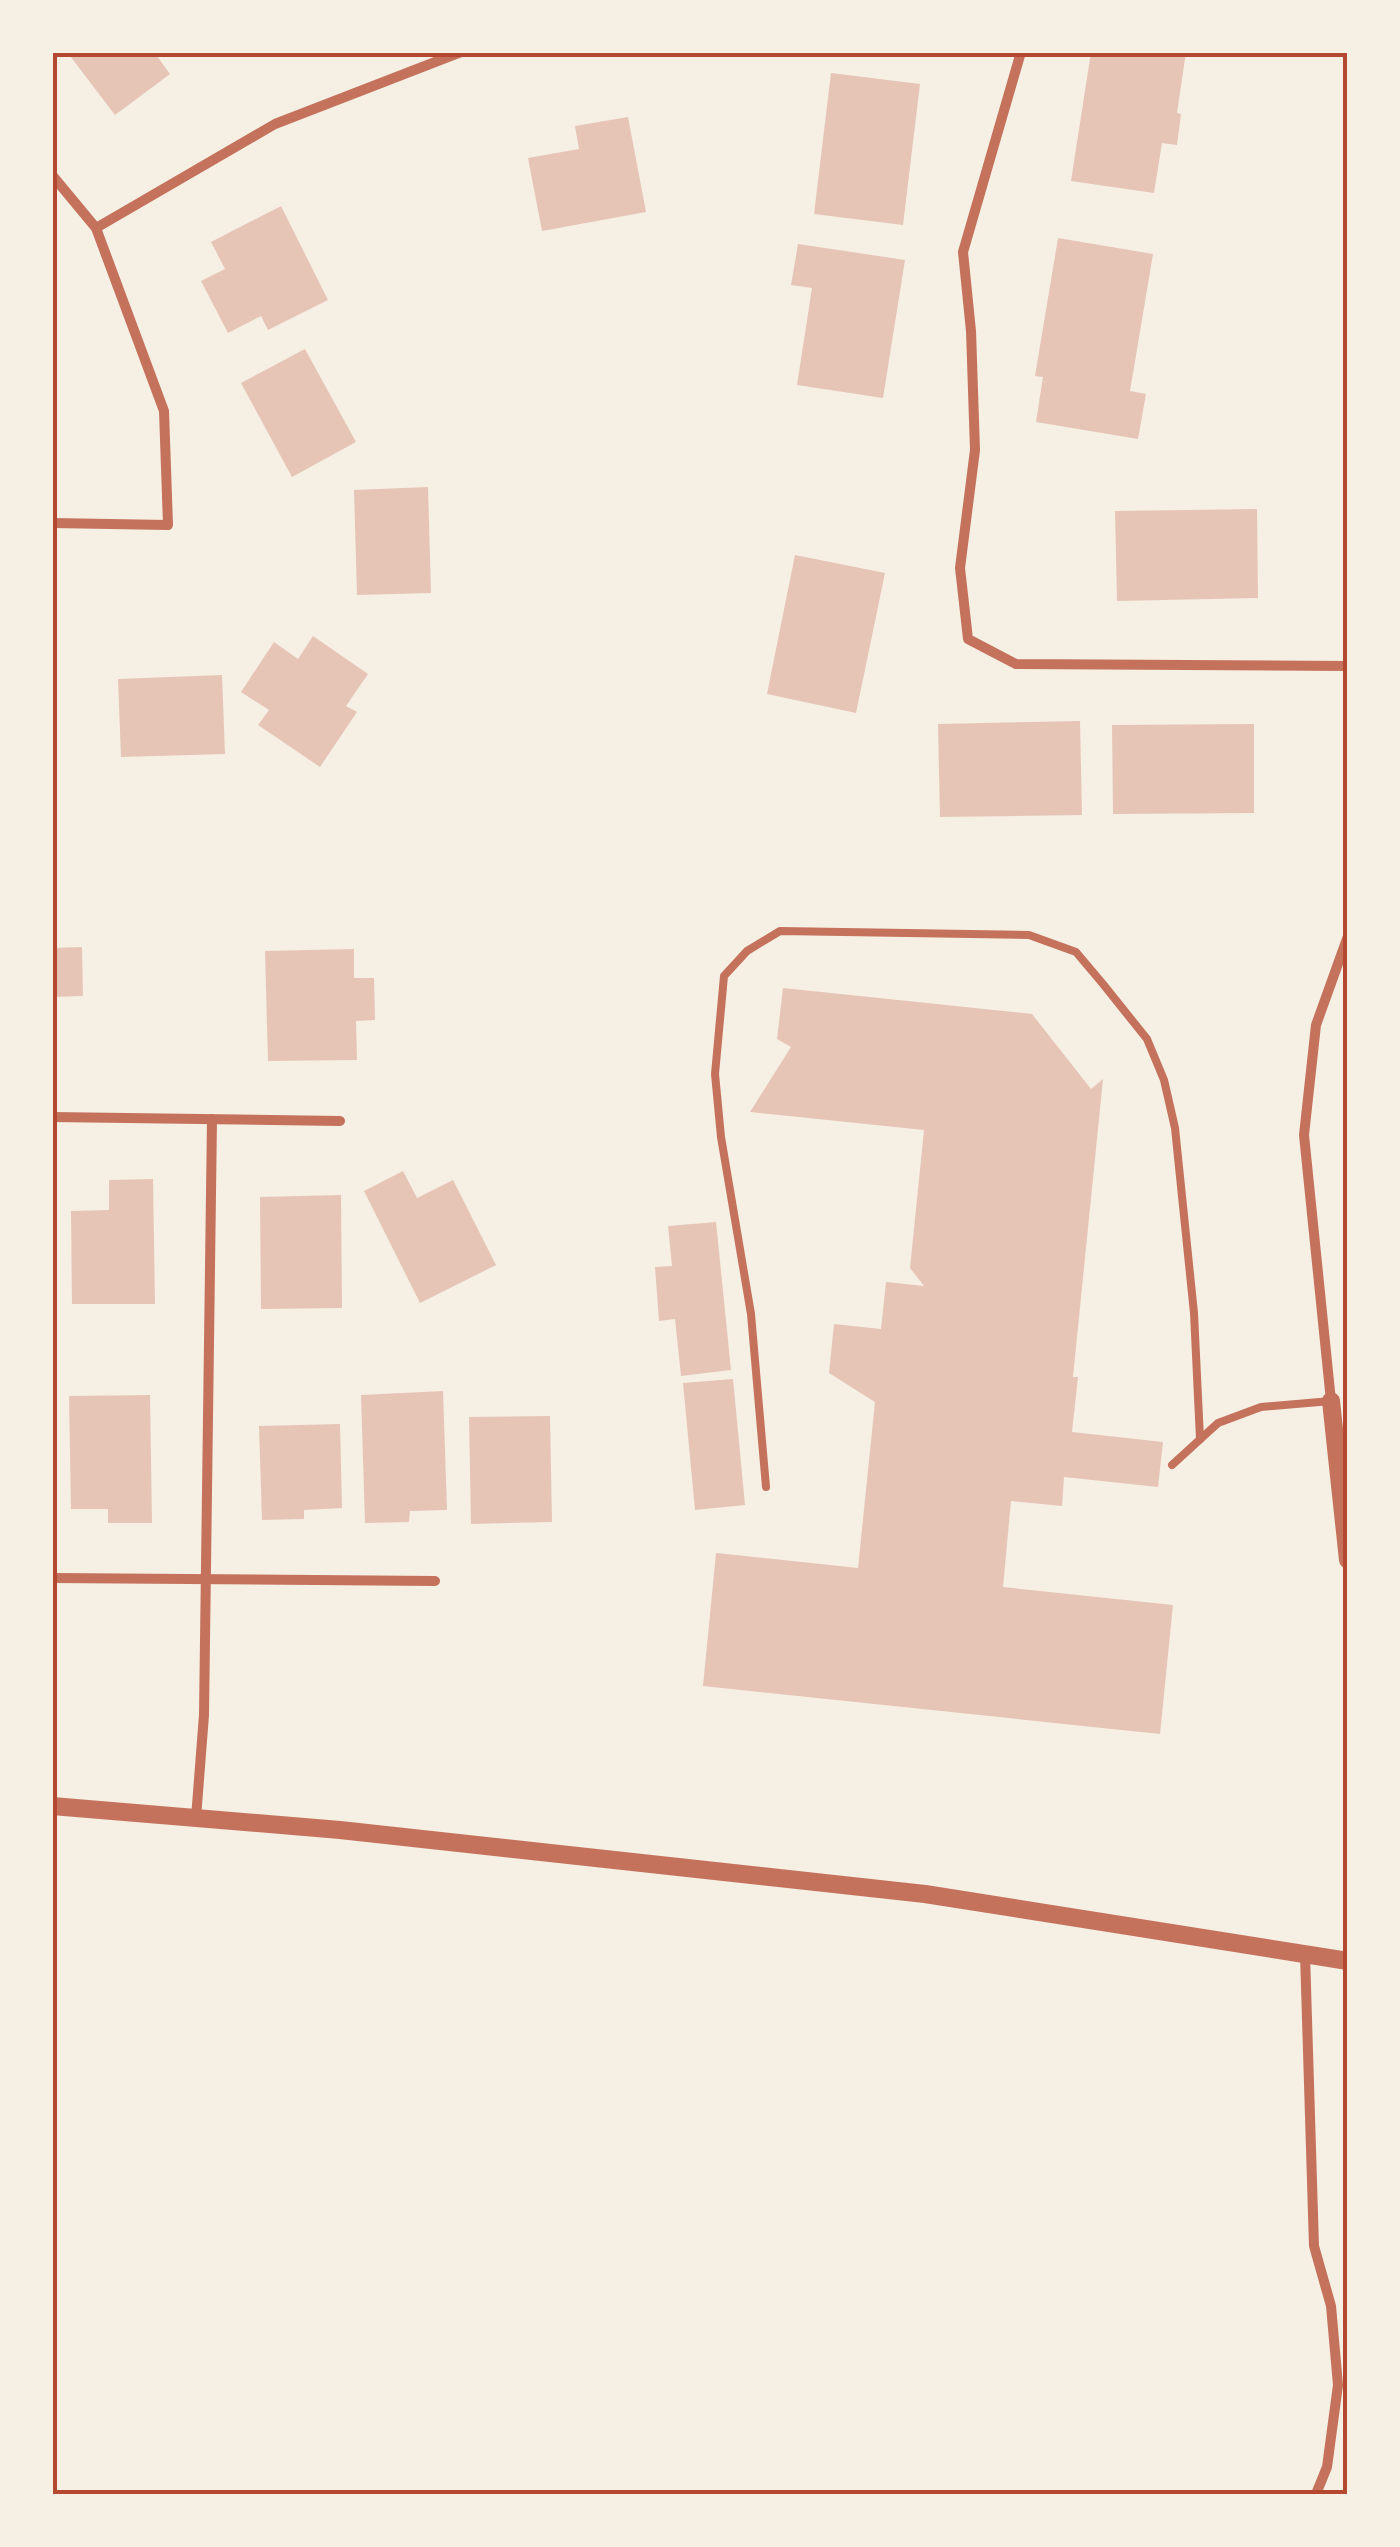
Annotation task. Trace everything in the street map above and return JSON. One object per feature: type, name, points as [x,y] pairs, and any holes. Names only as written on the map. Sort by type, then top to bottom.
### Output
[{"type":"street","points":[[96,228],[275,124],[461,52]]},
{"type":"street","points":[[1021,52],[963,252],[976,450],[960,568],[968,639],[1016,664],[1348,666]]},
{"type":"street","points":[[52,175],[96,228],[164,412],[168,525],[52,523]]},
{"type":"street","points":[[1348,936],[1316,1026],[1304,1135],[1348,1560]]},
{"type":"street","points":[[52,1118],[340,1120]]},
{"type":"street","points":[[196,1818],[204,1714],[212,1119]]},
{"type":"street","points":[[52,1578],[435,1581]]},
{"type":"street","points":[[52,1806],[340,1830],[925,1894],[1348,1961]]},
{"type":"street","points":[[1305,1954],[1314,2246],[1331,2306],[1338,2386],[1327,2467],[1316,2494]]},
{"type":"lane","points":[[766,1487],[751,1314],[721,1136],[715,1074],[724,976],[746,951],[780,930],[1029,934],[1076,952],[1147,1039],[1164,1080],[1174,1128],[1192,1297],[1200,1439]]},
{"type":"lane","points":[[1172,1465],[1218,1424],[1262,1408],[1331,1401]]},
{"type":"building","points":[[67,52],[154,52],[170,74],[115,115]]},
{"type":"building","points":[[1091,52],[1186,52],[1177,113],[1181,114],[1177,145],[1162,143],[1154,193],[1071,181]]},
{"type":"building","points":[[831,73],[920,84],[903,225],[814,214]]},
{"type":"building","points":[[628,117],[646,212],[542,231],[528,158],[579,149],[575,126]]},
{"type":"building","points":[[281,206],[328,300],[268,330],[261,316],[228,333],[201,281],[225,269],[211,242]]},
{"type":"building","points":[[1058,238],[1153,254],[1130,391],[1146,394],[1138,439],[1036,422],[1043,377],[1035,376]]},
{"type":"building","points":[[798,244],[905,260],[883,398],[797,385],[812,288],[791,285]]},
{"type":"building","points":[[305,349],[356,442],[292,477],[241,383]]},
{"type":"building","points":[[428,487],[431,593],[357,595],[354,490]]},
{"type":"building","points":[[1257,509],[1258,598],[1117,601],[1115,511]]},
{"type":"building","points":[[795,555],[885,573],[856,713],[767,694]]},
{"type":"building","points":[[313,636],[368,674],[346,706],[357,712],[320,767],[258,725],[269,710],[241,692],[274,642],[298,659]]},
{"type":"building","points":[[222,675],[225,754],[121,757],[118,679]]},
{"type":"building","points":[[1080,721],[1082,815],[940,817],[938,724]]},
{"type":"building","points":[[1254,724],[1254,813],[1113,814],[1112,725]]},
{"type":"building","points":[[82,947],[83,996],[52,997],[52,948]]},
{"type":"building","points":[[354,949],[354,978],[374,978],[375,1020],[356,1021],[357,1060],[268,1061],[265,951]]},
{"type":"building","points":[[783,988],[1032,1014],[1091,1089],[1103,1079],[1073,1377],[1078,1377],[1072,1432],[1163,1442],[1158,1487],[1064,1477],[1062,1506],[1011,1501],[1003,1587],[1173,1605],[1160,1734],[703,1686],[716,1553],[858,1568],[875,1402],[829,1373],[834,1324],[881,1329],[886,1282],[924,1286],[910,1268],[924,1130],[750,1112],[791,1047],[777,1039]]},
{"type":"building","points":[[403,1171],[417,1198],[453,1180],[496,1265],[420,1303],[364,1191]]},
{"type":"building","points":[[153,1179],[155,1304],[72,1304],[71,1211],[109,1210],[109,1180]]},
{"type":"building","points":[[341,1195],[342,1308],[261,1309],[260,1197]]},
{"type":"building","points":[[716,1222],[731,1370],[681,1376],[675,1319],[659,1321],[655,1267],[672,1266],[668,1226]]},
{"type":"building","points":[[733,1379],[745,1505],[695,1510],[683,1383]]},
{"type":"building","points":[[443,1391],[447,1510],[410,1511],[409,1522],[365,1523],[361,1395]]},
{"type":"building","points":[[150,1395],[152,1523],[108,1523],[108,1509],[71,1509],[69,1396]]},
{"type":"building","points":[[550,1416],[552,1522],[471,1524],[469,1417]]},
{"type":"building","points":[[340,1424],[342,1508],[304,1510],[304,1519],[262,1520],[259,1426]]}]
